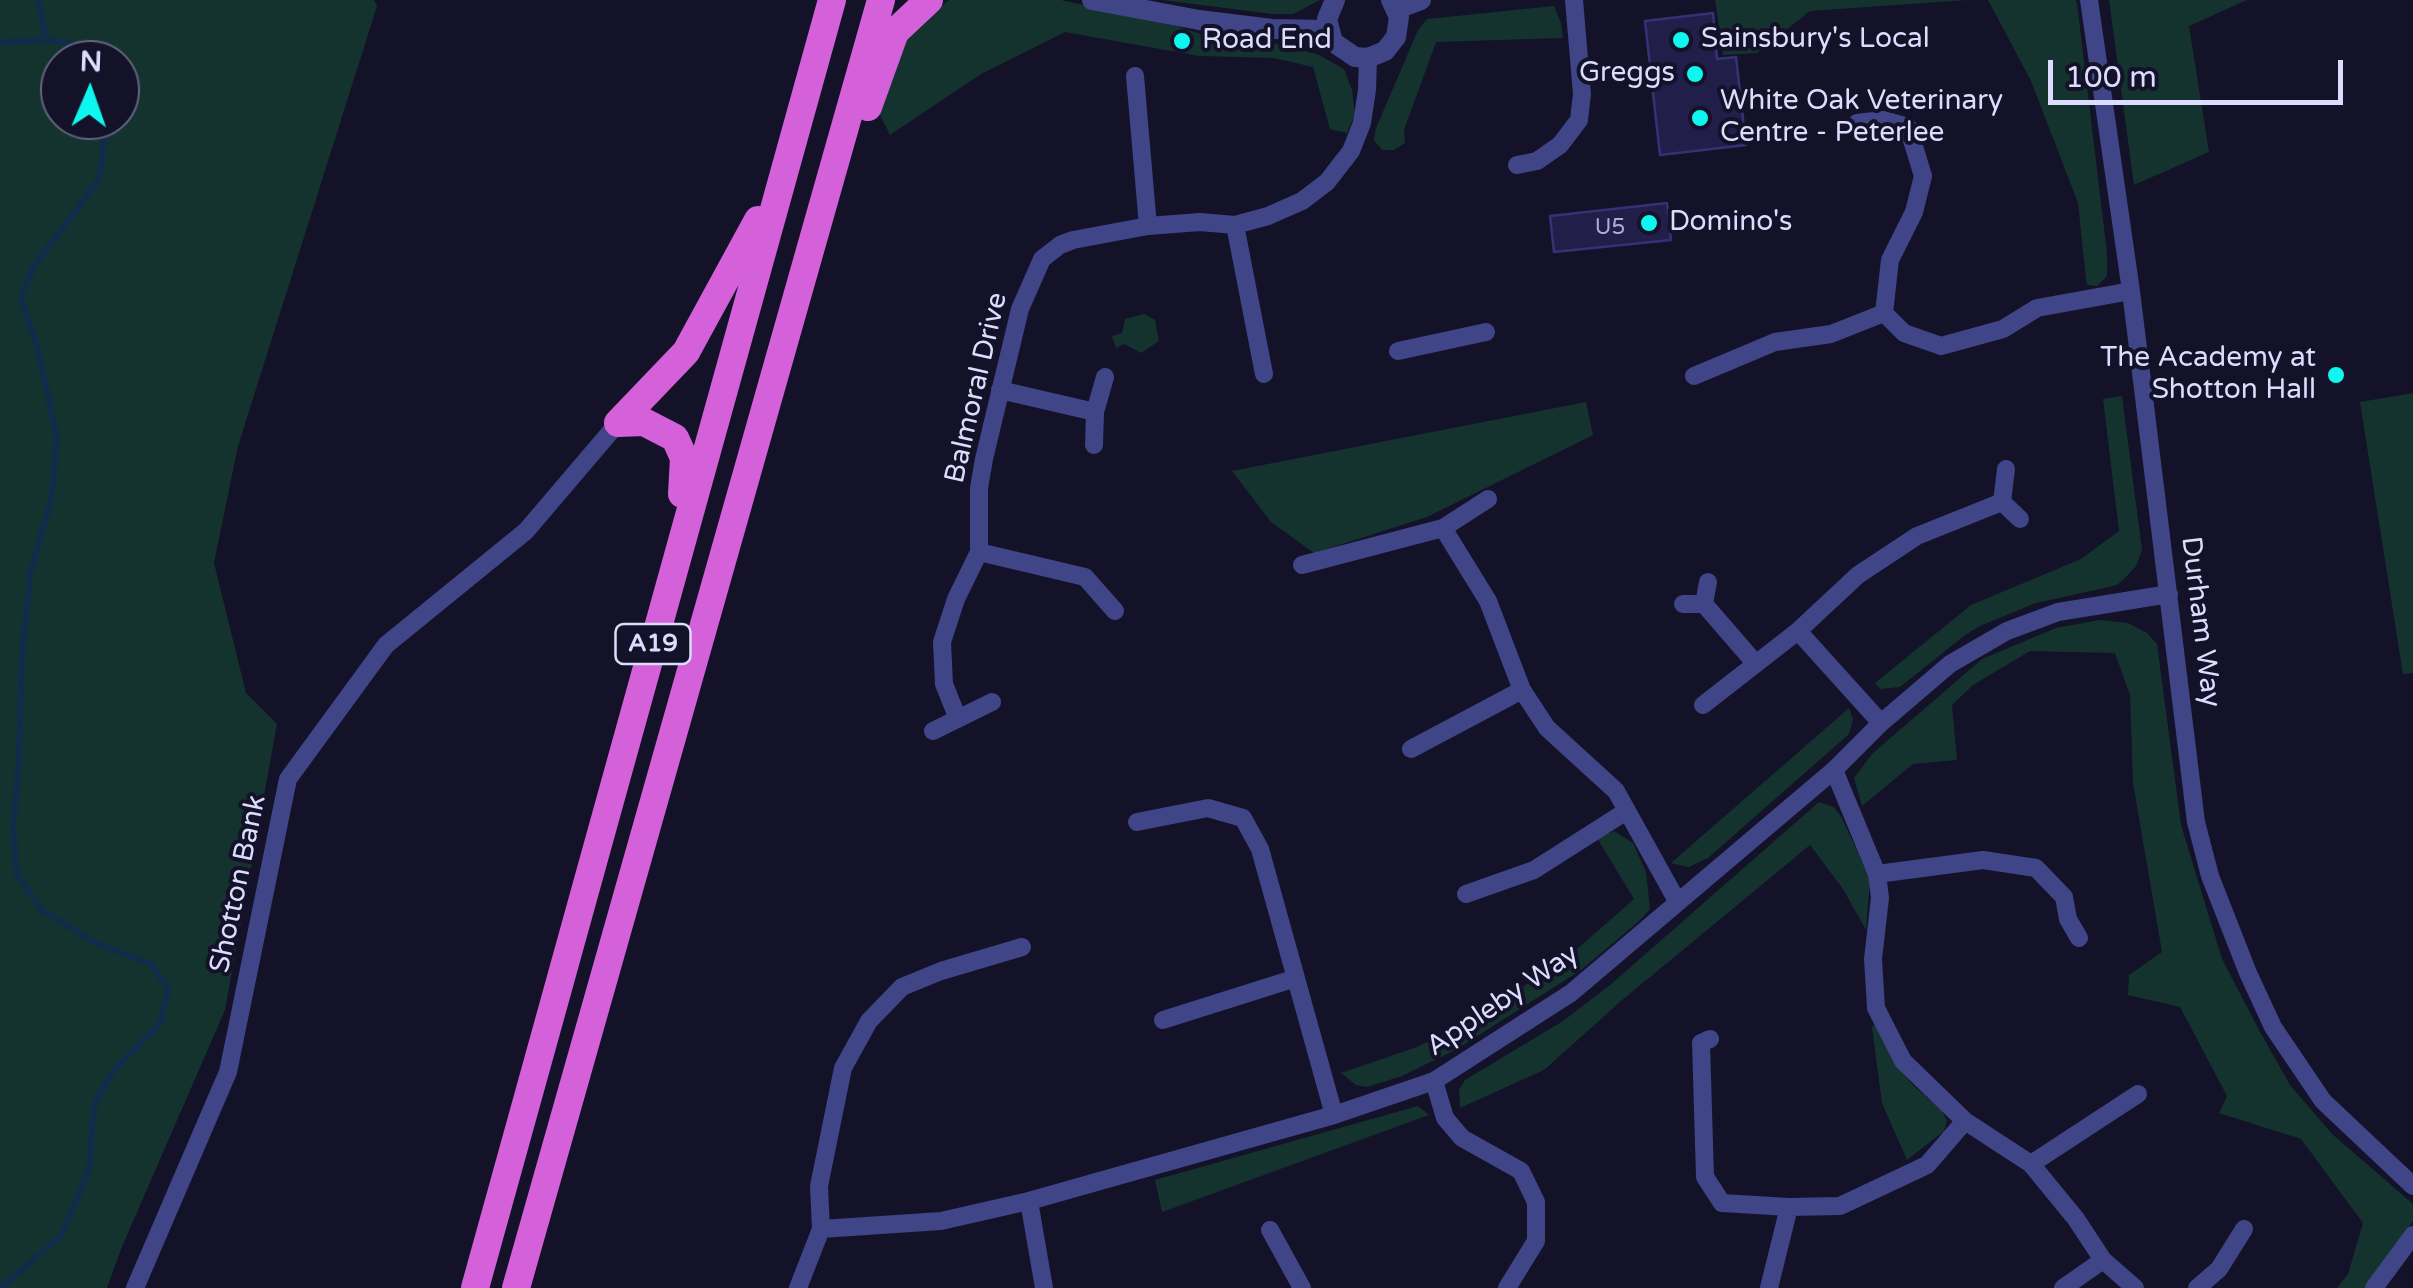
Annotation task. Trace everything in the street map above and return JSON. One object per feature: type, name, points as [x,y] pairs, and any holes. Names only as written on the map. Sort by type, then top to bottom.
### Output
[{"type":"highway","name":"A19","points":[[475,1288],[832,0]]},
{"type":"highway","name":"A19","points":[[516,1288],[881,0]]},
{"type":"highway","points":[[818,218],[866,113],[895,32],[929,0]]},
{"type":"highway","points":[[618,423],[686,352],[785,168]]},
{"type":"highway","points":[[618,423],[644,422],[676,438],[684,458],[680,546]]},
{"type":"street","points":[[1092,0],[1199,20],[1272,29],[1328,30]]},
{"type":"street","points":[[1334,0],[1327,19],[1328,30],[1342,51],[1368,58],[1385,51],[1396,37],[1399,25],[1393,4],[1421,0]]},
{"type":"street","points":[[1517,165],[1536,160],[1560,145],[1579,120],[1582,94],[1574,0]]},
{"type":"street","name":"Durham Way","points":[[2088,0],[2130,292],[2196,822],[2210,876],[2273,1027],[2323,1101],[2413,1186]]},
{"type":"street","name":"Balmoral Drive","points":[[958,719],[944,684],[942,642],[956,599],[980,552],[979,488],[1020,309],[1042,259],[1072,240],[1148,226],[1200,222],[1235,225],[1302,201],[1327,182],[1351,151],[1362,123],[1368,58]]},
{"type":"street","points":[[1135,76],[1148,226]]},
{"type":"street","points":[[1856,123],[1884,120],[1908,127],[1923,176],[1914,212],[1890,260],[1884,313]]},
{"type":"street","points":[[1235,225],[1264,374]]},
{"type":"street","points":[[1884,313],[1904,333],[1940,346],[2003,328],[2037,308],[2130,292]]},
{"type":"street","points":[[1694,376],[1775,342],[1831,334],[1884,313]]},
{"type":"street","points":[[1398,351],[1486,332]]},
{"type":"street","points":[[1094,445],[1095,412],[1105,377]]},
{"type":"street","points":[[1000,390],[1095,412]]},
{"type":"street","name":"Shotton Bank","points":[[135,1288],[228,1072],[288,780],[386,645],[526,531],[618,423]]},
{"type":"street","points":[[2002,502],[2006,469]]},
{"type":"street","points":[[1302,565],[1443,528],[1488,499]]},
{"type":"street","points":[[2002,502],[2020,519]]},
{"type":"street","points":[[1702,705],[1798,631],[1858,576],[1917,536],[2002,502]]},
{"type":"street","points":[[1443,528],[1488,601],[1522,690],[1547,728],[1616,791],[1677,901]]},
{"type":"street","points":[[980,552],[1084,577],[1115,612]]},
{"type":"street","points":[[1704,604],[1708,582]]},
{"type":"street","name":"Appleby Way","points":[[822,1229],[941,1221],[1030,1201],[1334,1115],[1434,1081],[1571,993],[1834,770],[1950,664],[2008,631],[2058,612],[2168,594]]},
{"type":"street","points":[[1683,604],[1704,604],[1756,664]]},
{"type":"street","points":[[1798,631],[1881,723]]},
{"type":"street","points":[[1412,749],[1522,690]]},
{"type":"street","points":[[933,731],[992,702]]},
{"type":"street","points":[[1834,770],[1878,874],[1880,898],[1873,960],[1876,1008],[1903,1061],[1965,1121],[2030,1164],[2104,1260],[2135,1288]]},
{"type":"street","points":[[1138,822],[1208,808],[1243,818],[1260,849],[1334,1115]]},
{"type":"street","points":[[1466,894],[1534,870],[1625,812]]},
{"type":"street","points":[[1878,874],[1984,860],[2036,868],[2064,897],[2068,919],[2078,938]]},
{"type":"street","points":[[798,1288],[822,1229],[819,1186],[843,1068],[868,1020],[902,987],[941,971],[1022,948]]},
{"type":"street","points":[[1162,1020],[1296,978]]},
{"type":"street","points":[[1710,1039],[1701,1044],[1705,1178],[1722,1204],[1840,1206],[1927,1166],[1965,1121]]},
{"type":"street","points":[[1434,1081],[1446,1118],[1462,1138],[1521,1171],[1536,1202],[1536,1241],[1507,1288]]},
{"type":"street","points":[[2030,1164],[2138,1094]]},
{"type":"street","points":[[1030,1201],[1044,1288]]},
{"type":"street","points":[[1769,1288],[1788,1208]]},
{"type":"street","points":[[2197,1288],[2219,1268],[2244,1228]]},
{"type":"street","points":[[1270,1230],[1302,1288]]},
{"type":"street","points":[[2374,1288],[2413,1236]]},
{"type":"street","points":[[2063,1288],[2104,1260]]},
{"type":"green space","points":[[0,0],[374,0],[377,6],[238,446],[214,563],[246,693],[277,724],[225,1010],[107,1288],[0,1288]]},
{"type":"green space","points":[[949,0],[1061,0],[1213,38],[1280,44],[1319,55],[1344,69],[1355,114],[1347,133],[1330,129],[1313,67],[1274,58],[1199,56],[1065,32],[981,74],[890,135],[878,111],[901,39]]},
{"type":"green space","points":[[1162,0],[1320,0],[1293,14],[1272,14]]},
{"type":"green space","points":[[1715,0],[1967,0],[1810,11],[1757,53],[1723,55]]},
{"type":"green space","points":[[1988,0],[2077,3],[2107,253],[2107,276],[2097,286],[2087,285],[2078,203],[2031,81]]},
{"type":"green space","points":[[2109,0],[2247,0],[2189,26],[2209,152],[2134,185]]},
{"type":"green space","points":[[1554,6],[1563,38],[1436,42],[1404,130],[1405,143],[1394,150],[1382,150],[1374,140],[1418,30],[1427,19]]},
{"type":"green space","points":[[1144,314],[1155,320],[1159,341],[1141,353],[1124,344],[1116,348],[1112,336],[1122,333],[1125,319]]},
{"type":"green space","points":[[2413,393],[2413,673],[2403,674],[2360,402]]},
{"type":"green space","points":[[2122,396],[2142,550],[2136,566],[2117,585],[2036,603],[1982,625],[1900,687],[1880,689],[1875,683],[1971,605],[2081,559],[2119,531],[2103,399]]},
{"type":"green space","points":[[1586,402],[1593,435],[1427,517],[1314,553],[1271,522],[1232,471]]},
{"type":"green space","points":[[2099,620],[2128,623],[2147,633],[2157,644],[2181,825],[2222,959],[2259,1030],[2290,1085],[2332,1134],[2413,1204],[2413,1221],[2367,1288],[2337,1288],[2348,1274],[2363,1223],[2301,1139],[2219,1113],[2227,1096],[2180,1007],[2128,995],[2129,975],[2162,952],[2133,783],[2130,695],[2115,653],[2030,651],[1973,685],[1952,705],[1957,760],[1913,764],[1862,806],[1854,778],[1872,754],[1982,659],[2056,628]]},
{"type":"green space","points":[[1849,708],[1853,720],[1849,734],[1708,858],[1689,867],[1671,863]]},
{"type":"green space","points":[[1819,802],[1834,807],[1842,818],[1870,879],[1866,930],[1843,889],[1810,845],[1544,1070],[1460,1108],[1459,1090],[1465,1080],[1563,1021],[1610,985]]},
{"type":"green space","points":[[1614,831],[1633,843],[1646,872],[1650,909],[1638,922],[1581,970],[1457,1049],[1402,1076],[1367,1087],[1356,1085],[1341,1073],[1417,1047],[1469,1020],[1561,963],[1634,899],[1597,838]]},
{"type":"green space","points":[[1875,1024],[1898,1067],[1942,1111],[1947,1121],[1944,1131],[1907,1160],[1882,1103],[1872,1027]]},
{"type":"green space","points":[[1418,1106],[1429,1115],[1162,1212],[1155,1180]]},
{"type":"building","points":[[1713,13],[1717,59],[1736,57],[1746,145],[1660,155],[1645,21]]},
{"type":"building","points":[[1667,203],[1671,240],[1554,252],[1550,216]]},
{"type":"waterway","points":[[38,0],[47,40]]},
{"type":"waterway","points":[[0,42],[40,40]]},
{"type":"waterway","points":[[1,1288],[62,1235],[89,1169],[94,1106],[112,1072],[161,1022],[168,988],[151,964],[97,944],[42,910],[17,875],[13,829],[22,654],[31,570],[51,500],[57,439],[39,353],[21,298],[34,266],[99,179],[104,140]]},
{"type":"place","name":"Sainsbury's Local","points":[[1681,40]]},
{"type":"place","name":"Road End","points":[[1182,41]]},
{"type":"place","name":"Greggs","points":[[1695,74]]},
{"type":"place","name":"White Oak Veterinary Centre - Peterlee","points":[[1700,118]]},
{"type":"place","name":"Domino's","points":[[1649,223]]},
{"type":"place","name":"The Academy at Shotton Hall","points":[[2336,375]]}]
